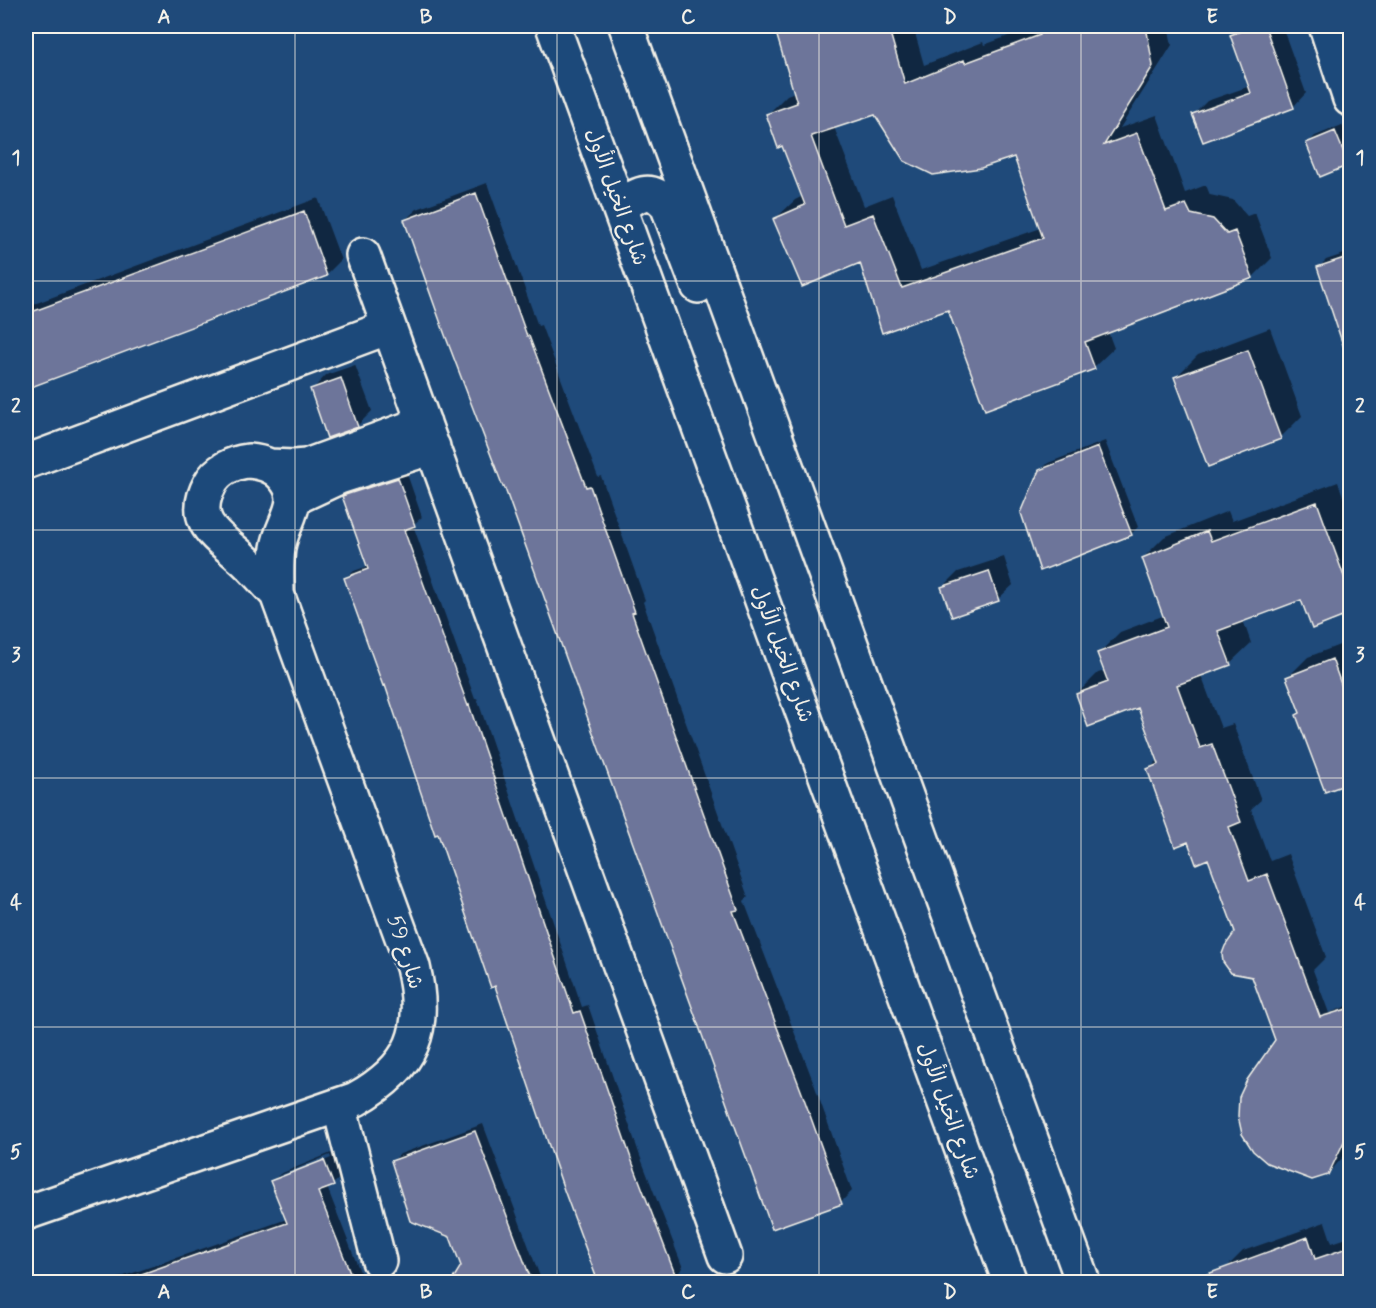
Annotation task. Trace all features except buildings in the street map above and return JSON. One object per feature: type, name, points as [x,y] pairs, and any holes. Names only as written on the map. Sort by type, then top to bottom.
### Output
[{"type":"street","name":"شارع الخيل الأول","points":[[553,26],[1011,1282]]},
{"type":"street","points":[[626,26],[1083,1282]]},
{"type":"street","points":[[1326,26],[1344,55],[1350,99]]},
{"type":"street","points":[[620,208],[639,194],[650,193],[660,196],[667,205],[742,396],[755,416],[777,438]]},
{"type":"street","points":[[363,255],[725,1256]]},
{"type":"street","points":[[26,462],[389,327]]},
{"type":"street","points":[[277,594],[244,558],[213,534],[207,524],[204,514],[206,492],[218,473],[238,463],[259,462],[269,465],[306,466],[428,435]]},
{"type":"street","points":[[294,498],[428,435]]},
{"type":"street","points":[[269,465],[285,478],[294,498],[278,548],[277,594]]},
{"type":"street","name":"شارع 59","points":[[26,1213],[356,1099],[379,1086],[398,1067],[412,1045],[418,1019],[419,993],[413,967],[277,594]]},
{"type":"street","points":[[339,1105],[380,1261]]}]
